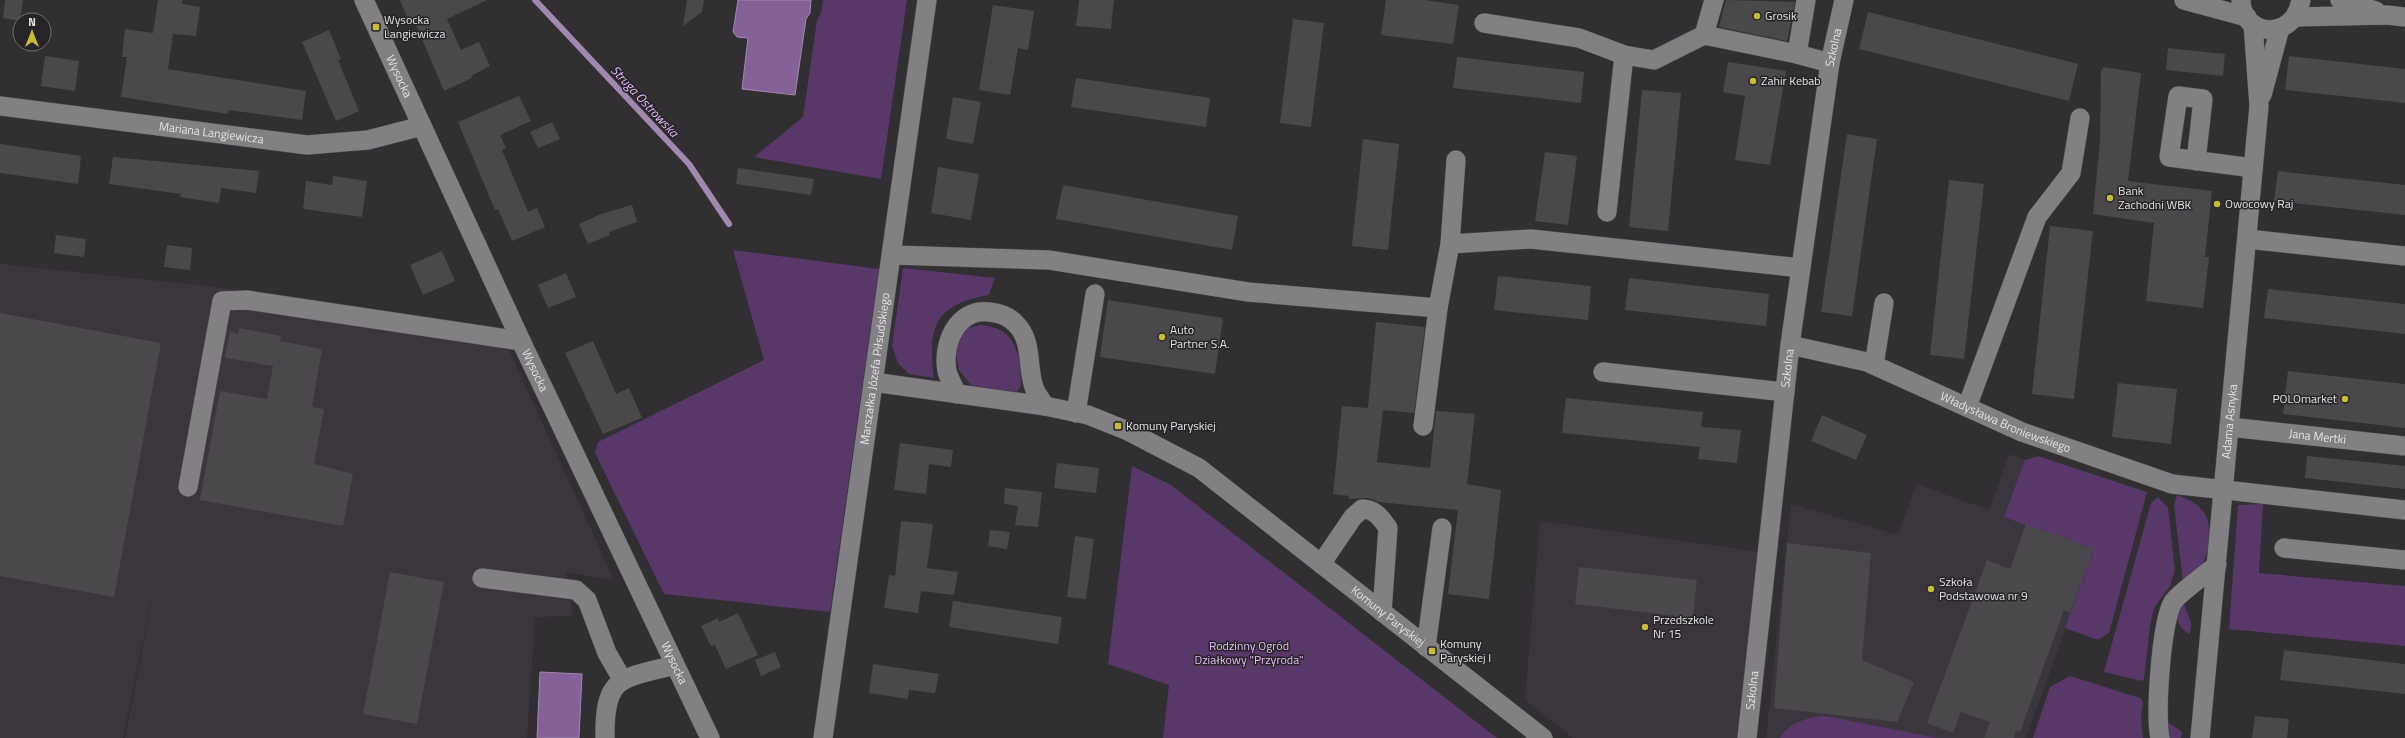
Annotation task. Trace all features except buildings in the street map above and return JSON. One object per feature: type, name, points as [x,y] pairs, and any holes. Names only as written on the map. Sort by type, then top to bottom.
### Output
[{"type":"street","name":"Wysocka","points":[[364,0],[521,341],[710,738]]},
{"type":"street","name":"Marszałka Józefa Piłsudskiego","points":[[823,738],[873,382],[893,255],[927,0]]},
{"type":"street","points":[[1704,36],[1714,0]]},
{"type":"street","points":[[1797,54],[1806,0]]},
{"type":"street","name":"Szkolna","points":[[1748,738],[1790,346],[1830,62],[1844,0]]},
{"type":"street","points":[[2184,0],[2247,14],[2271,30],[2292,15],[2396,16]]},
{"type":"street","points":[[2340,0],[2396,16]]},
{"type":"street","points":[[2247,14],[2259,106]]},
{"type":"street","points":[[2259,106],[2272,62],[2292,15]]},
{"type":"street","points":[[1484,23],[1578,38],[1624,55],[1654,60],[1704,36],[1830,62]]},
{"type":"street","points":[[1607,212],[1624,55]]},
{"type":"street","name":"Mariana Langiewicza","points":[[0,106],[307,145],[362,141],[422,126]]},
{"type":"street","name":"Adama Asnyka","points":[[2200,738],[2259,106]]},
{"type":"street","points":[[1968,407],[2037,217],[2071,173],[2080,118]]},
{"type":"street","points":[[1424,426],[1438,308],[1450,244],[1456,160]]},
{"type":"street","points":[[2196,161],[2253,168]]},
{"type":"street","points":[[1450,244],[1531,239],[1801,268]]},
{"type":"street","points":[[2246,239],[2405,256]]},
{"type":"street","points":[[893,255],[1048,260],[1248,292],[1438,308]]},
{"type":"street","points":[[1076,413],[1095,294]]},
{"type":"street","points":[[188,488],[222,301],[247,300],[521,341]]},
{"type":"street","points":[[1874,365],[1884,303]]},
{"type":"street","points":[[957,394],[947,371],[948,344],[960,321],[972,313],[985,311],[997,313],[1009,318],[1025,336],[1035,389],[1044,406]]},
{"type":"street","name":"Władysława Broniewskiego","points":[[1790,346],[1874,365],[2022,432],[2172,484],[2405,510]]},
{"type":"street","points":[[1603,372],[1785,392]]},
{"type":"street","name":"Komuny Paryskiej","points":[[873,382],[1044,406],[1076,413],[1118,426],[1199,468],[1543,738]]},
{"type":"street","name":"Jana Mertki","points":[[2230,427],[2405,446]]},
{"type":"street","points":[[1321,564],[1353,517],[1362,509],[1369,509],[1379,515],[1388,528],[1382,612]]},
{"type":"street","points":[[1426,647],[1442,528]]},
{"type":"street","points":[[2284,548],[2405,560]]},
{"type":"street","points":[[2160,738],[2158,726],[2165,631],[2173,602],[2217,565]]},
{"type":"street","points":[[482,578],[576,590],[587,600],[607,653],[622,679]]},
{"type":"street","points":[[605,738],[605,718],[610,693],[622,679],[675,664]]},
{"type":"shaded area","points":[[738,0],[811,0],[810,13],[806,19],[795,95],[742,89],[748,38],[737,37],[733,32]]},
{"type":"shaded area","points":[[0,264],[216,287],[504,339],[614,580],[566,572],[573,616],[535,617],[527,738],[125,738],[160,556],[123,738],[0,738]]},
{"type":"shaded area","name":"Szkoła Podstawowa nr 9","points":[[2009,454],[2115,493],[2026,738],[1766,738],[1791,504],[1898,535],[1916,484],[1989,510]]},
{"type":"shaded area","name":"Przedszkole Nr 15","points":[[1540,521],[1768,553],[1747,738],[1573,738],[1525,700]]},
{"type":"shaded area","points":[[540,672],[582,674],[579,738],[537,738]]},
{"type":"green space","points":[[823,0],[907,0],[881,179],[754,157],[803,117],[817,20],[821,13]]},
{"type":"green space","points":[[733,250],[879,269],[830,612],[664,594],[595,453],[598,442],[764,360]]},
{"type":"green space","points":[[903,268],[995,278],[989,295],[971,299],[957,305],[946,312],[939,321],[934,332],[932,345],[934,378],[909,374],[898,363],[892,346]]},
{"type":"green space","points":[[981,325],[993,327],[1003,332],[1010,338],[1014,345],[1020,364],[1021,386],[1015,394],[971,385],[959,370],[956,353],[959,339],[967,328]]},
{"type":"green space","points":[[2038,456],[2147,492],[2109,633],[2098,640],[2065,628],[2094,549],[2004,517],[2025,460]]},
{"type":"green space","name":"Rodzinny Ogród Działkowy \"Przyroda\"","points":[[1132,466],[1171,485],[1497,738],[1163,738],[1169,685],[1108,664]]},
{"type":"green space","points":[[2177,495],[2191,501],[2203,511],[2209,524],[2210,531],[2208,548],[2200,568],[2183,582],[2174,505]]},
{"type":"green space","points":[[2158,497],[2168,508],[2175,570],[2170,586],[2154,608],[2150,626],[2144,679],[2142,681],[2104,672],[2151,503]]},
{"type":"green space","points":[[2263,504],[2259,573],[2405,586],[2405,646],[2229,629],[2238,505]]},
{"type":"green space","points":[[2184,604],[2191,623],[2190,634],[2179,625],[2177,616],[2180,608]]},
{"type":"green space","points":[[2070,676],[2140,698],[2143,702],[2141,718],[2143,738],[2033,738],[2050,687]]},
{"type":"green space","points":[[1825,716],[1938,738],[1780,738],[1789,728],[1800,721]]},
{"type":"green space","points":[[2168,722],[2182,732],[2181,738],[2168,738]]},
{"type":"waterway","name":"Struga Ostrowska","points":[[535,0],[689,164],[729,224]]},
{"type":"place","name":"Grosik","points":[[1757,16]]},
{"type":"place","name":"Wysocka Langiewicza","points":[[376,27]]},
{"type":"place","name":"Zahir Kebab","points":[[1753,81]]},
{"type":"place","name":"Bank Zachodni WBK","points":[[2110,198]]},
{"type":"place","name":"Owocowy Raj","points":[[2217,204]]},
{"type":"place","name":"Auto Partner S.A.","points":[[1162,337]]},
{"type":"place","name":"POLOmarket","points":[[2345,399]]},
{"type":"place","name":"Komuny Paryskiej","points":[[1118,426]]},
{"type":"place","name":"Szkoła Podstawowa nr 9","points":[[1931,589]]},
{"type":"place","name":"Przedszkole Nr 15","points":[[1645,627]]},
{"type":"place","name":"Komuny Paryskiej I","points":[[1432,651]]}]
